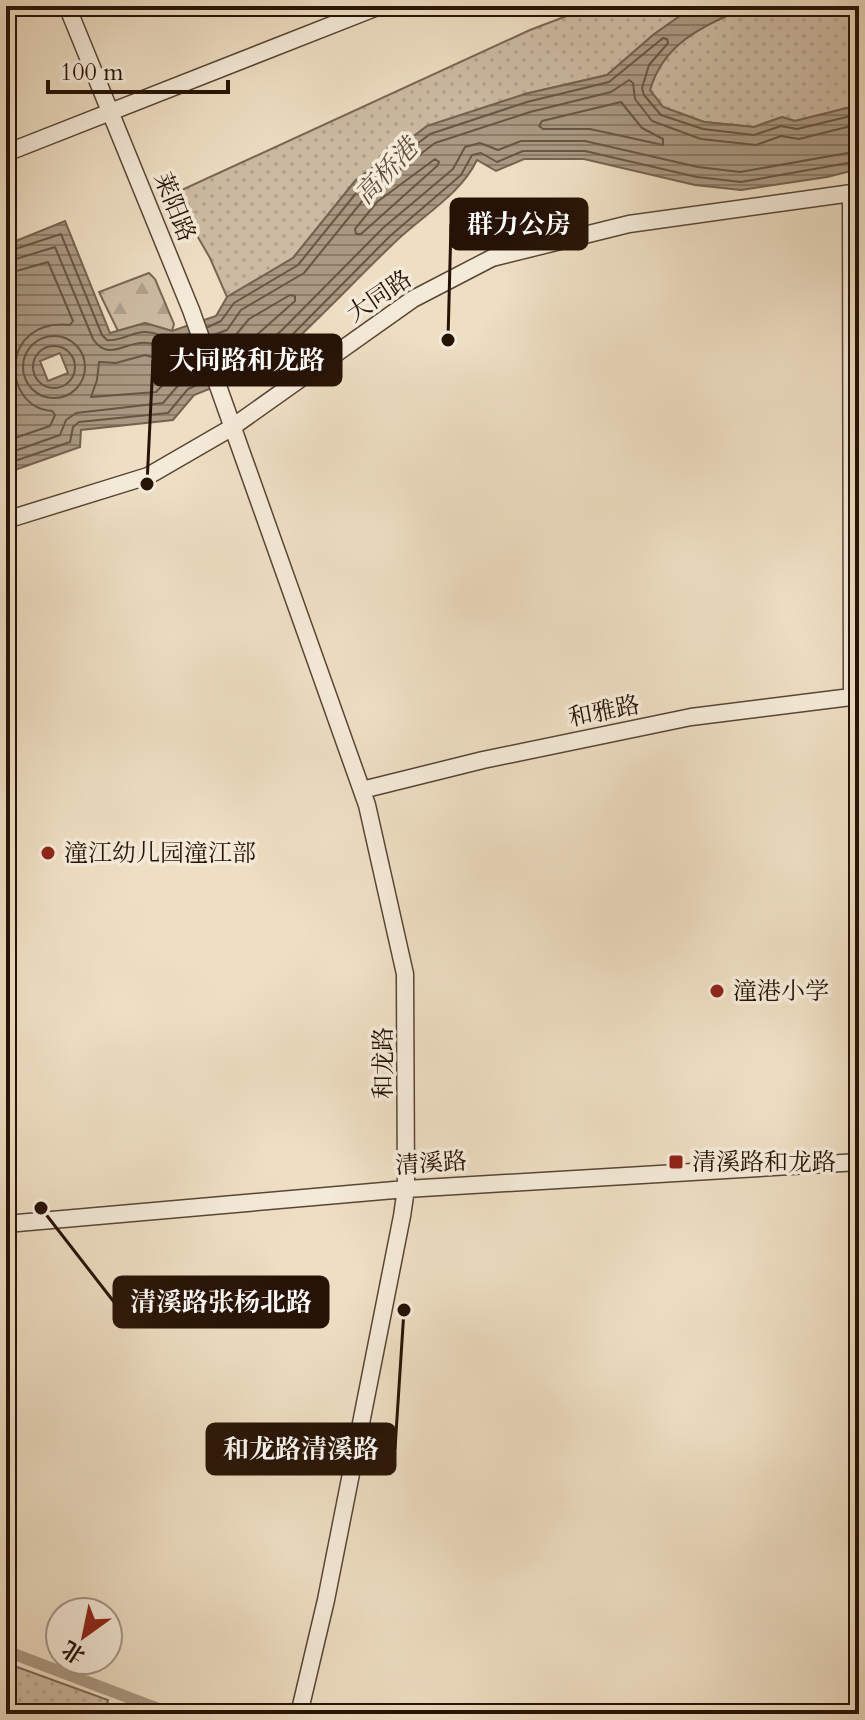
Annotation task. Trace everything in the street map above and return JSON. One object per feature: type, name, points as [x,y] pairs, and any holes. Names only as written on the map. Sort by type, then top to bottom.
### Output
[{"type":"street","name":"莱阳路","points":[[67,6],[191,310],[231,428]]},
{"type":"street","points":[[6,153],[380,6]]},
{"type":"street","points":[[855,193],[856,697]]},
{"type":"street","name":"大同路","points":[[6,520],[148,476],[231,428],[413,299],[492,258],[629,224],[855,193]]},
{"type":"street","name":"和龙路","points":[[231,428],[362,790],[405,974],[406,1189],[326,1600],[299,1714]]},
{"type":"street","name":"和雅路","points":[[362,790],[470,763],[691,717],[856,697]]},
{"type":"street","name":"清溪路","points":[[6,1224],[406,1189],[859,1162]]},
{"type":"green space","points":[[593,6],[694,6],[653,35],[607,75],[525,94],[355,181],[293,258],[227,297],[210,258],[173,194],[530,30]]},
{"type":"green space","points":[[749,6],[859,6],[859,105],[795,121],[782,117],[754,127],[704,122],[663,107],[650,90],[665,59],[702,28]]},
{"type":"green space","points":[[149,273],[155,279],[174,324],[172,331],[145,323],[118,331],[99,292]]},
{"type":"green space","points":[[6,1663],[108,1700],[104,1714],[6,1714]]},
{"type":"water","name":"高桥港","points":[[694,6],[749,6],[702,28],[676,47],[665,59],[650,90],[663,107],[704,122],[754,127],[782,117],[795,121],[859,105],[859,169],[741,190],[695,185],[584,159],[524,159],[496,171],[477,160],[451,194],[395,242],[248,382],[234,379],[194,395],[173,420],[81,430],[80,447],[6,473],[6,245],[65,221],[110,333],[145,323],[172,331],[216,316],[227,297],[293,258],[355,181],[427,126],[525,94],[607,75],[653,35]],"holes":[[[60,353],[68,373],[48,381],[40,361]]]},
{"type":"waterway","points":[[6,1651],[172,1714]]},
{"type":"place","name":"群力公房","points":[[448,340]]},
{"type":"place","name":"大同路和龙路","points":[[147,484]]},
{"type":"place","name":"潼江幼儿园潼江部","points":[[48,853]]},
{"type":"place","name":"潼港小学","points":[[717,991]]},
{"type":"place","name":"清溪路和龙路","points":[[676,1162]]},
{"type":"place","name":"清溪路张杨北路","points":[[41,1208]]},
{"type":"place","name":"和龙路清溪路","points":[[404,1310]]}]
